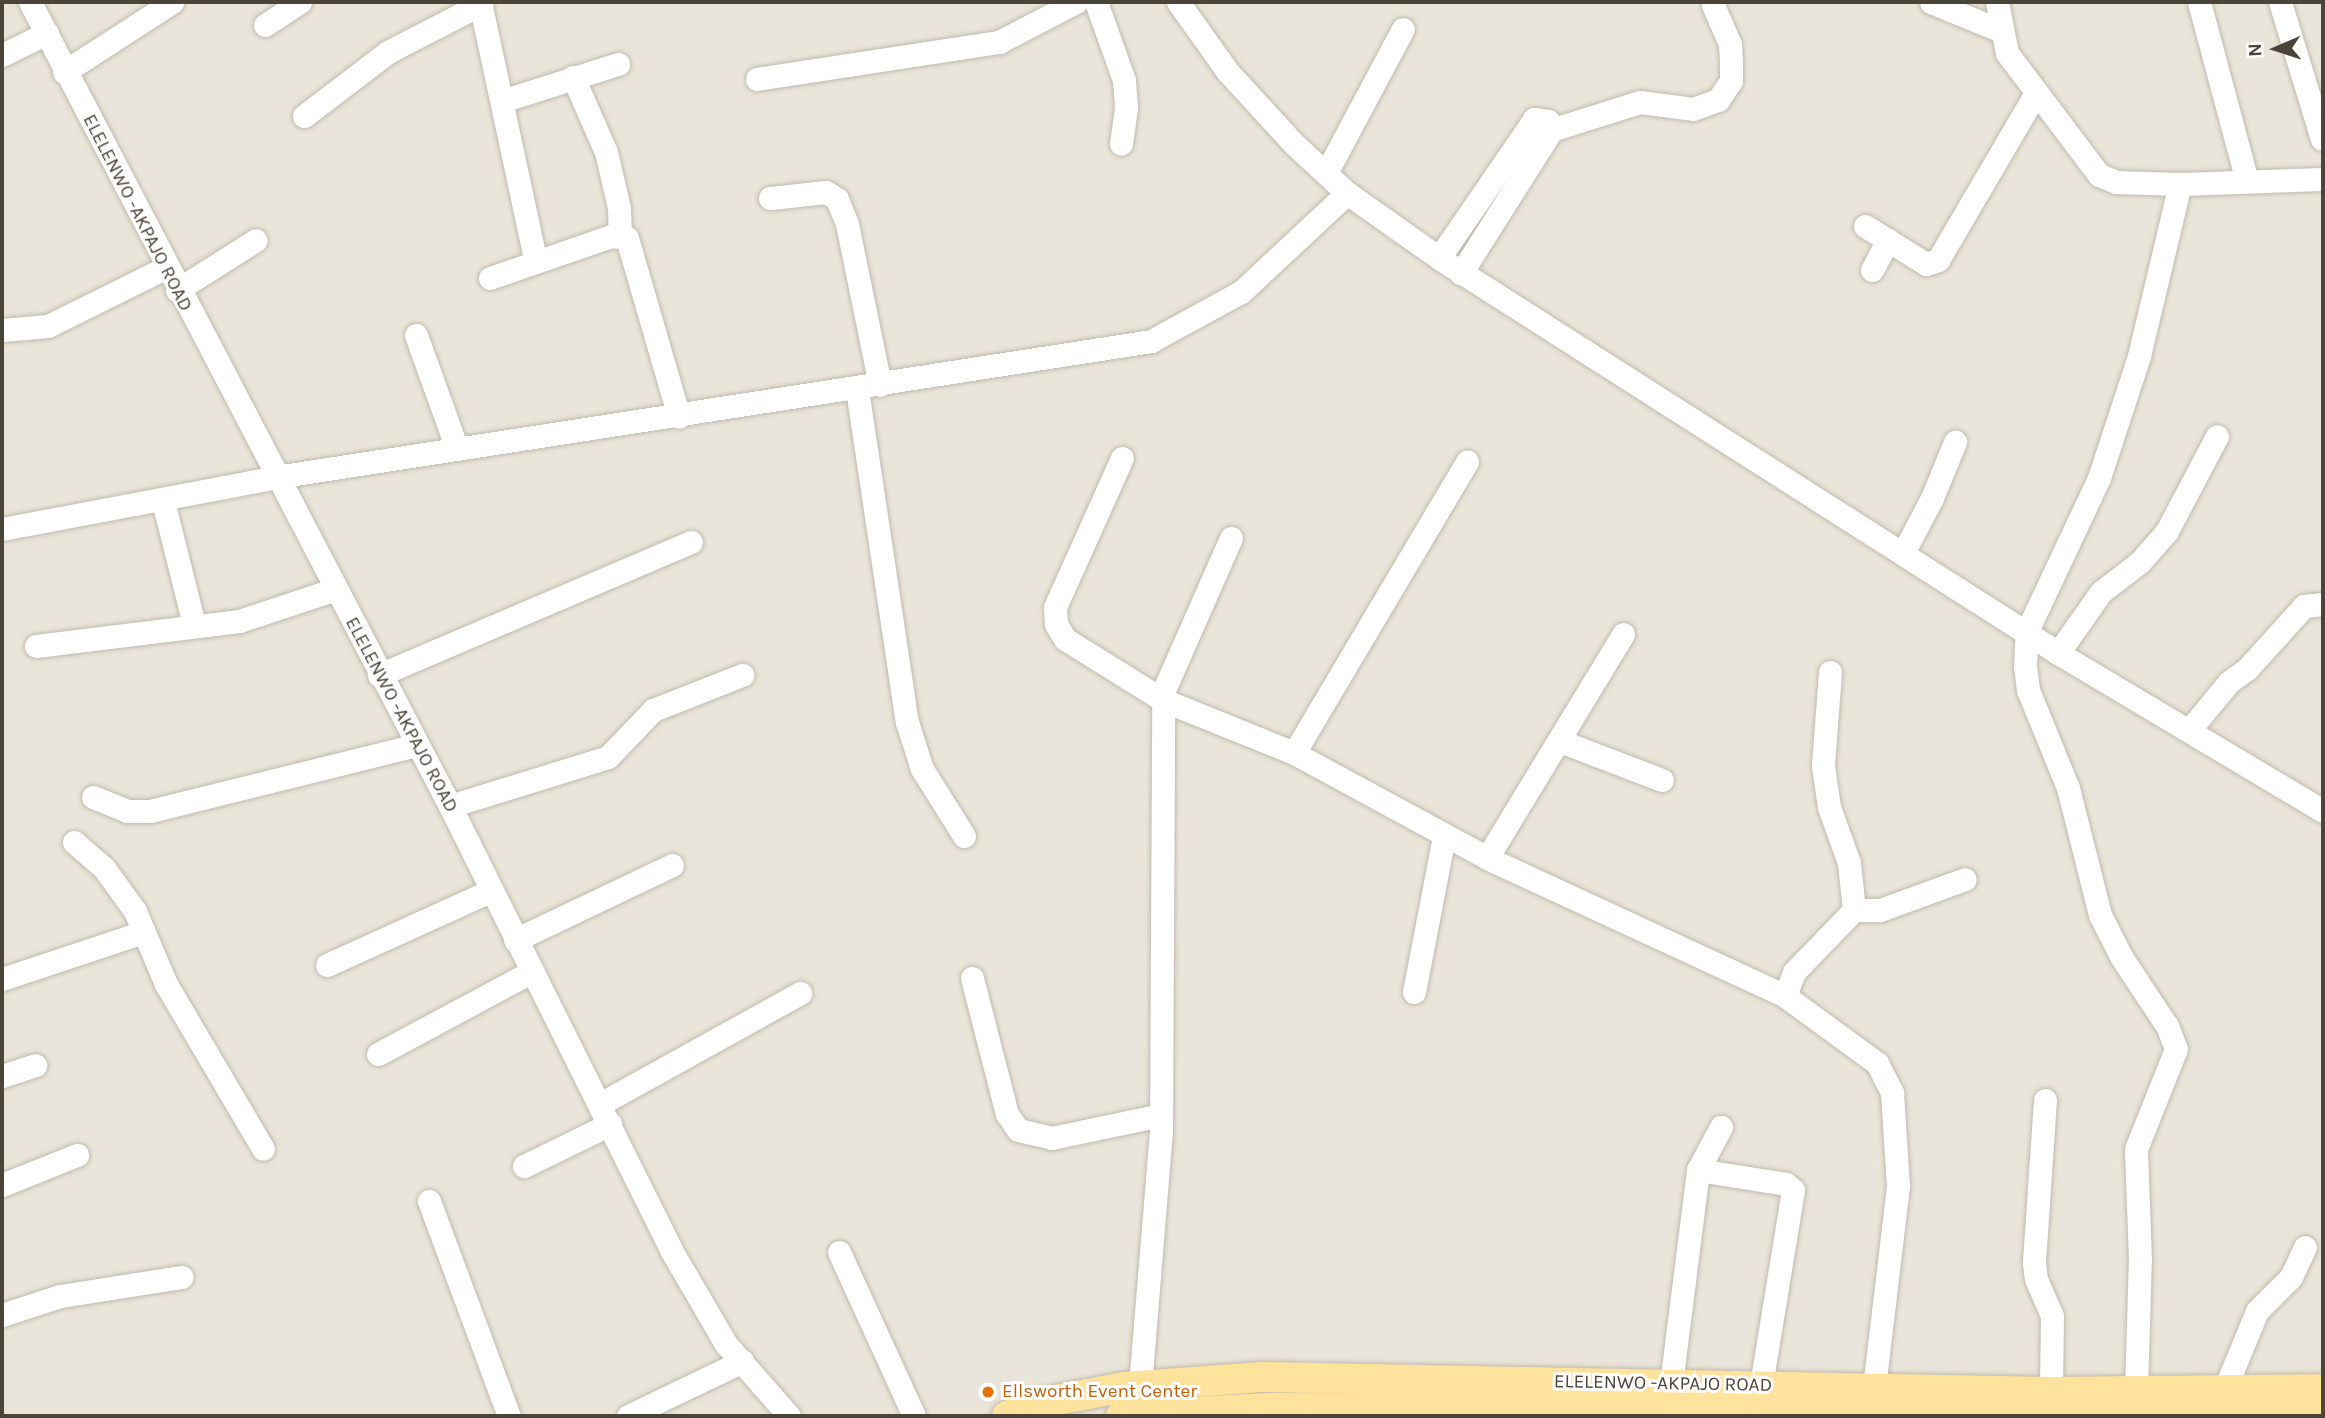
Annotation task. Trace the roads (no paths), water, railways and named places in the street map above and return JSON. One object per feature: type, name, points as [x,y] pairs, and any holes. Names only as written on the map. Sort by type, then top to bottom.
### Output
[{"type":"main road","name":"ELELENWO -AKPAJO ROAD","points":[[1007,1416],[1046,1402],[1140,1386],[1262,1377],[2051,1392],[2136,1391],[2219,1407],[2323,1413]]},
{"type":"main road","name":"ELELENWO -AKPAJO ROAD","points":[[1121,1416],[1268,1408],[2085,1416],[2219,1407],[2323,1389]]},
{"type":"street","name":"ELELENWO -AKPAJO ROAD","points":[[30,2],[165,268],[450,806],[529,973],[605,1114],[671,1250],[726,1344],[789,1416]]},
{"type":"street","points":[[64,72],[172,2]]},
{"type":"street","points":[[265,26],[300,2]]},
{"type":"street","points":[[757,79],[999,42],[1076,2]]},
{"type":"street","points":[[1096,2],[1124,80],[1126,108],[1121,144]]},
{"type":"street","points":[[1178,2],[1228,72],[1326,173],[1347,192],[1439,258],[2058,653],[2190,729],[2323,811]]},
{"type":"street","points":[[1931,2],[1999,30]]},
{"type":"street","points":[[1997,2],[1999,30],[2007,54],[2099,175],[2116,182],[2180,184],[2323,179]]},
{"type":"street","points":[[2199,2],[2247,181]]},
{"type":"street","points":[[2280,2],[2322,139]]},
{"type":"street","points":[[304,116],[388,52],[481,3],[536,259]]},
{"type":"street","points":[[1439,258],[1486,212],[1550,130],[1640,102],[1693,109],[1718,100],[1731,81],[1731,62],[1730,44],[1713,5]]},
{"type":"street","points":[[1326,173],[1403,29]]},
{"type":"street","points":[[2,55],[47,33]]},
{"type":"street","points":[[502,102],[618,64]]},
{"type":"street","points":[[573,77],[609,164],[620,208],[620,235]]},
{"type":"street","points":[[1865,226],[1926,264],[1938,260],[2036,93]]},
{"type":"street","points":[[2136,1391],[2140,1260],[2136,1149],[2176,1049],[2167,1026],[2122,958],[2100,915],[2068,788],[2028,690],[2027,631],[2099,478],[2139,356],[2180,184]]},
{"type":"street","points":[[770,198],[826,192],[838,200],[847,224],[880,385]]},
{"type":"street","points":[[2,529],[163,501],[276,477],[679,417],[1151,341],[1241,292],[1347,192]]},
{"type":"street","points":[[1461,273],[1486,212]]},
{"type":"street","points":[[490,278],[536,259],[620,235],[626,238],[679,417]]},
{"type":"street","points":[[177,290],[256,240]]},
{"type":"street","points":[[1872,270],[1888,240]]},
{"type":"street","points":[[2,330],[48,326],[165,268]]},
{"type":"street","points":[[416,335],[457,449]]},
{"type":"street","points":[[857,388],[907,722],[922,769],[964,836]]},
{"type":"street","points":[[2058,653],[2101,592],[2140,562],[2167,531],[2217,436]]},
{"type":"street","points":[[1903,553],[1932,499],[1955,442]]},
{"type":"street","points":[[1122,458],[1054,616],[1065,639],[1161,700],[1294,753],[1487,858],[1785,996],[1877,1063],[1892,1093],[1898,1186],[1896,1232],[1874,1388]]},
{"type":"street","points":[[1294,753],[1467,462]]},
{"type":"street","points":[[163,501],[194,624]]},
{"type":"street","points":[[1140,1386],[1161,1115],[1161,700],[1231,538]]},
{"type":"street","points":[[379,675],[691,542]]},
{"type":"street","points":[[36,646],[194,624],[239,621],[336,589]]},
{"type":"street","points":[[2190,729],[2229,682],[2247,669],[2304,606],[2323,604]]},
{"type":"street","points":[[1487,858],[1623,634]]},
{"type":"street","points":[[1830,672],[1822,751],[1825,791],[1849,863],[1854,910]]},
{"type":"street","points":[[450,806],[608,757],[653,710],[742,675]]},
{"type":"street","points":[[1560,741],[1662,780]]},
{"type":"street","points":[[93,797],[127,811],[150,811],[417,745]]},
{"type":"street","points":[[1414,992],[1444,836]]},
{"type":"street","points":[[74,842],[119,886],[166,984],[263,1149]]},
{"type":"street","points":[[514,940],[672,865]]},
{"type":"street","points":[[1785,996],[1794,972],[1854,910],[1880,910],[1965,879]]},
{"type":"street","points":[[327,965],[490,891]]},
{"type":"street","points":[[2,979],[143,932]]},
{"type":"street","points":[[378,1054],[529,973]]},
{"type":"street","points":[[972,978],[1007,1114],[1018,1130],[1052,1138],[1161,1115]]},
{"type":"street","points":[[524,1166],[800,993]]},
{"type":"street","points":[[2,1076],[34,1065]]},
{"type":"street","points":[[2045,1100],[2034,1263],[2036,1279],[2052,1316],[2051,1392]]},
{"type":"street","points":[[1671,1384],[1698,1170],[1721,1127]]},
{"type":"street","points":[[2,1185],[77,1155]]},
{"type":"street","points":[[1698,1170],[1786,1184],[1794,1190],[1761,1386]]},
{"type":"street","points":[[429,1201],[509,1416]]},
{"type":"street","points":[[2219,1407],[2258,1311],[2291,1277],[2305,1247]]},
{"type":"street","points":[[839,1252],[914,1416]]},
{"type":"street","points":[[2,1315],[60,1296],[182,1277]]},
{"type":"street","points":[[628,1416],[743,1361]]},
{"type":"place","name":"Ellsworth Event Center","points":[[988,1392]]}]
